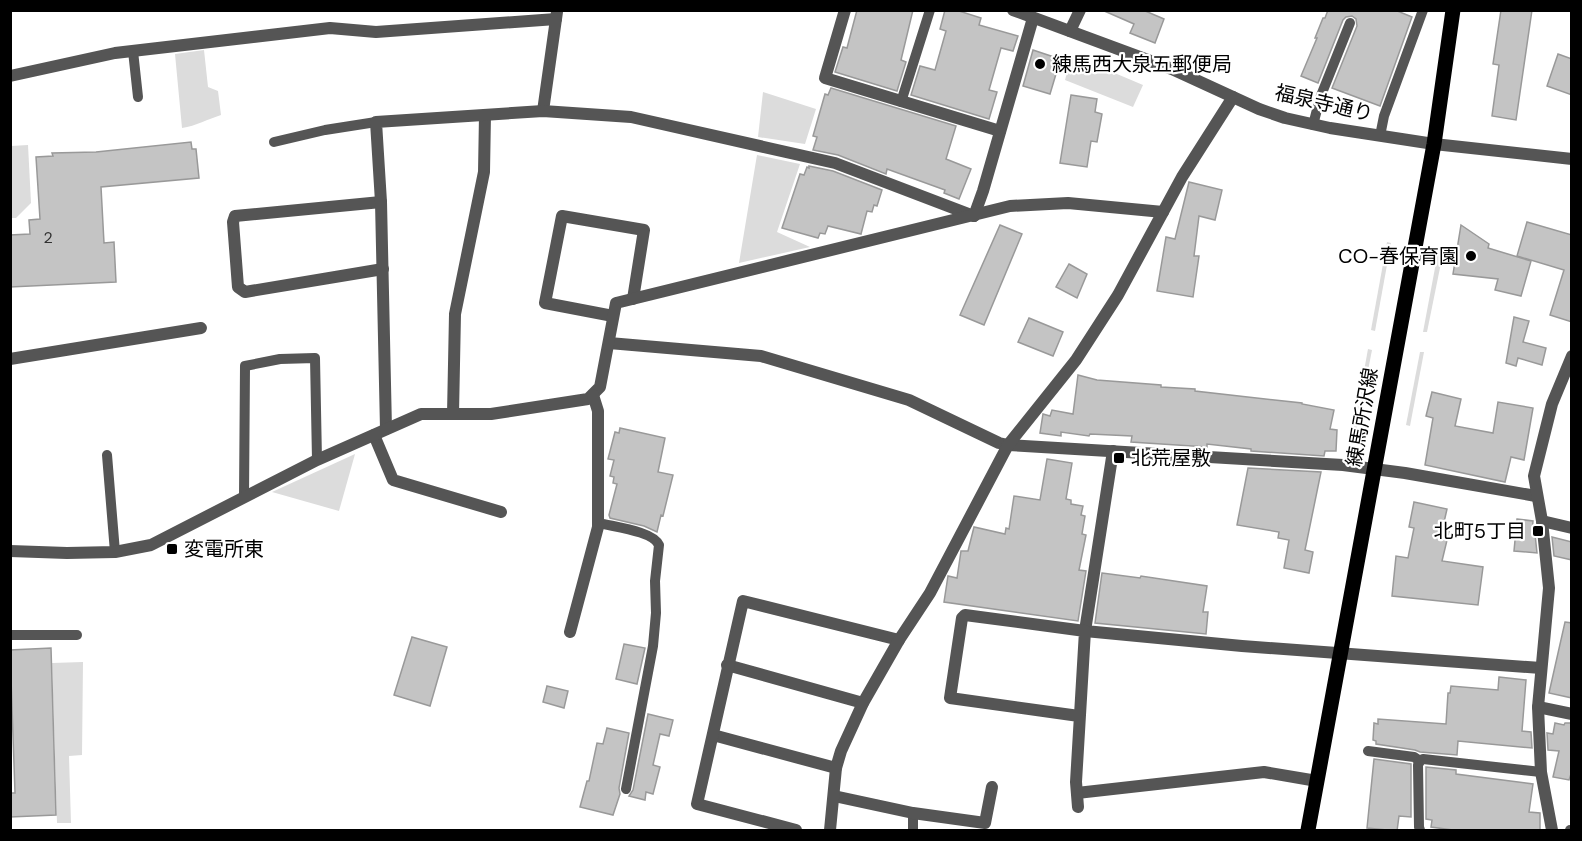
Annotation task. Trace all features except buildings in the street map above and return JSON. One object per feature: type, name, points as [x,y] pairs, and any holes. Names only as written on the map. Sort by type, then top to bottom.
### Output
[{"type":"main road","name":"練馬所沢線","points":[[1308,831],[1434,144],[1453,10]]},
{"type":"street","points":[[845,10],[825,78],[1000,131]]},
{"type":"street","name":"福泉寺通り","points":[[1013,10],[1172,69],[1272,113],[1313,125],[1434,144],[1572,159]]},
{"type":"street","points":[[1070,31],[1080,10]]},
{"type":"street","points":[[10,76],[132,51],[330,28],[376,32],[556,15],[543,111]]},
{"type":"street","points":[[974,216],[1034,18]]},
{"type":"street","points":[[830,831],[836,768],[841,751],[863,703],[899,640],[930,593],[1008,445],[1076,360],[1118,295],[1182,177],[1233,97]]},
{"type":"street","points":[[501,512],[393,480],[380,432],[383,270],[376,122],[543,111],[631,117],[835,162],[974,216]]},
{"type":"street","points":[[453,414],[455,314],[484,172],[485,115]]},
{"type":"street","points":[[381,202],[236,216],[233,222],[238,287],[245,292],[383,270]]},
{"type":"street","points":[[10,551],[114,552],[151,546],[317,460],[421,414],[491,414],[588,399],[600,387],[616,303],[1010,206],[1068,203],[1163,212]]},
{"type":"street","points":[[613,316],[545,303],[562,216],[644,230],[633,299]]},
{"type":"street","points":[[10,359],[201,328]]},
{"type":"street","points":[[609,343],[761,356],[909,400],[999,443],[1008,445],[1374,468],[1536,496]]},
{"type":"street","points":[[1552,831],[1541,772],[1539,707],[1549,588],[1542,521],[1534,476],[1541,440],[1555,395],[1572,356]]},
{"type":"street","points":[[570,632],[599,523],[598,411],[593,395]]},
{"type":"street","points":[[1078,807],[1079,716],[1085,630],[1113,451]]},
{"type":"street","points":[[1542,521],[1572,528]]},
{"type":"street","points":[[796,831],[697,804],[743,601],[899,640]]},
{"type":"street","points":[[1079,716],[950,698],[962,618],[965,615],[1242,646],[1541,668]]},
{"type":"street","points":[[727,665],[863,703]]},
{"type":"street","points":[[1539,707],[1572,714]]},
{"type":"street","points":[[712,735],[836,768]]},
{"type":"street","points":[[1077,793],[1264,772],[1317,781]]},
{"type":"street","points":[[834,796],[913,813],[985,824],[992,787]]},
{"type":"lane","points":[[901,102],[930,10]]},
{"type":"lane","points":[[1380,136],[1384,116],[1423,10]]},
{"type":"lane","points":[[1313,125],[1320,98],[1350,23]]},
{"type":"lane","points":[[132,51],[138,97]]},
{"type":"lane","points":[[274,142],[325,130],[376,122]]},
{"type":"lane","points":[[244,496],[245,366],[280,359],[315,358],[317,460]]},
{"type":"lane","points":[[107,455],[114,552]]},
{"type":"lane","points":[[599,523],[649,535],[657,540],[658,545],[653,646],[626,789]]},
{"type":"lane","points":[[10,634],[77,635]]},
{"type":"lane","points":[[1368,751],[1414,757],[1420,761]]},
{"type":"lane","points":[[1420,761],[1423,759],[1541,772]]},
{"type":"lane","points":[[1420,761],[1418,765],[1420,831]]},
{"type":"lane","points":[[913,813],[913,831]]},
{"type":"shaded area","points":[[204,50],[208,87],[218,91],[221,115],[182,128],[175,54]]},
{"type":"shaded area","points":[[1072,55],[1143,85],[1133,107],[1065,80]]},
{"type":"shaded area","points":[[763,92],[816,109],[805,144],[758,137]]},
{"type":"shaded area","points":[[28,145],[31,203],[16,218],[11,218],[11,146]]},
{"type":"shaded area","points":[[757,155],[800,164],[777,232],[810,247],[739,263]]},
{"type":"shaded area","points":[[1387,242],[1391,243],[1375,331],[1371,330]]},
{"type":"shaded area","points":[[1438,252],[1443,253],[1427,332],[1423,332]]},
{"type":"shaded area","points":[[1368,349],[1372,350],[1354,442],[1351,442]]},
{"type":"shaded area","points":[[1420,352],[1424,352],[1410,426],[1406,425]]},
{"type":"shaded area","points":[[355,454],[339,511],[272,492]]},
{"type":"shaded area","points":[[83,662],[82,755],[69,756],[71,823],[57,823],[52,663]]},
{"type":"place","name":"練馬西大泉五郵便局","points":[[1040,64]]},
{"type":"place","name":"CO-春保育園","points":[[1471,256]]},
{"type":"place","name":"北荒屋敷","points":[[1119,458]]},
{"type":"place","name":"北町5丁目","points":[[1538,531]]},
{"type":"place","name":"変電所東","points":[[172,549]]}]
